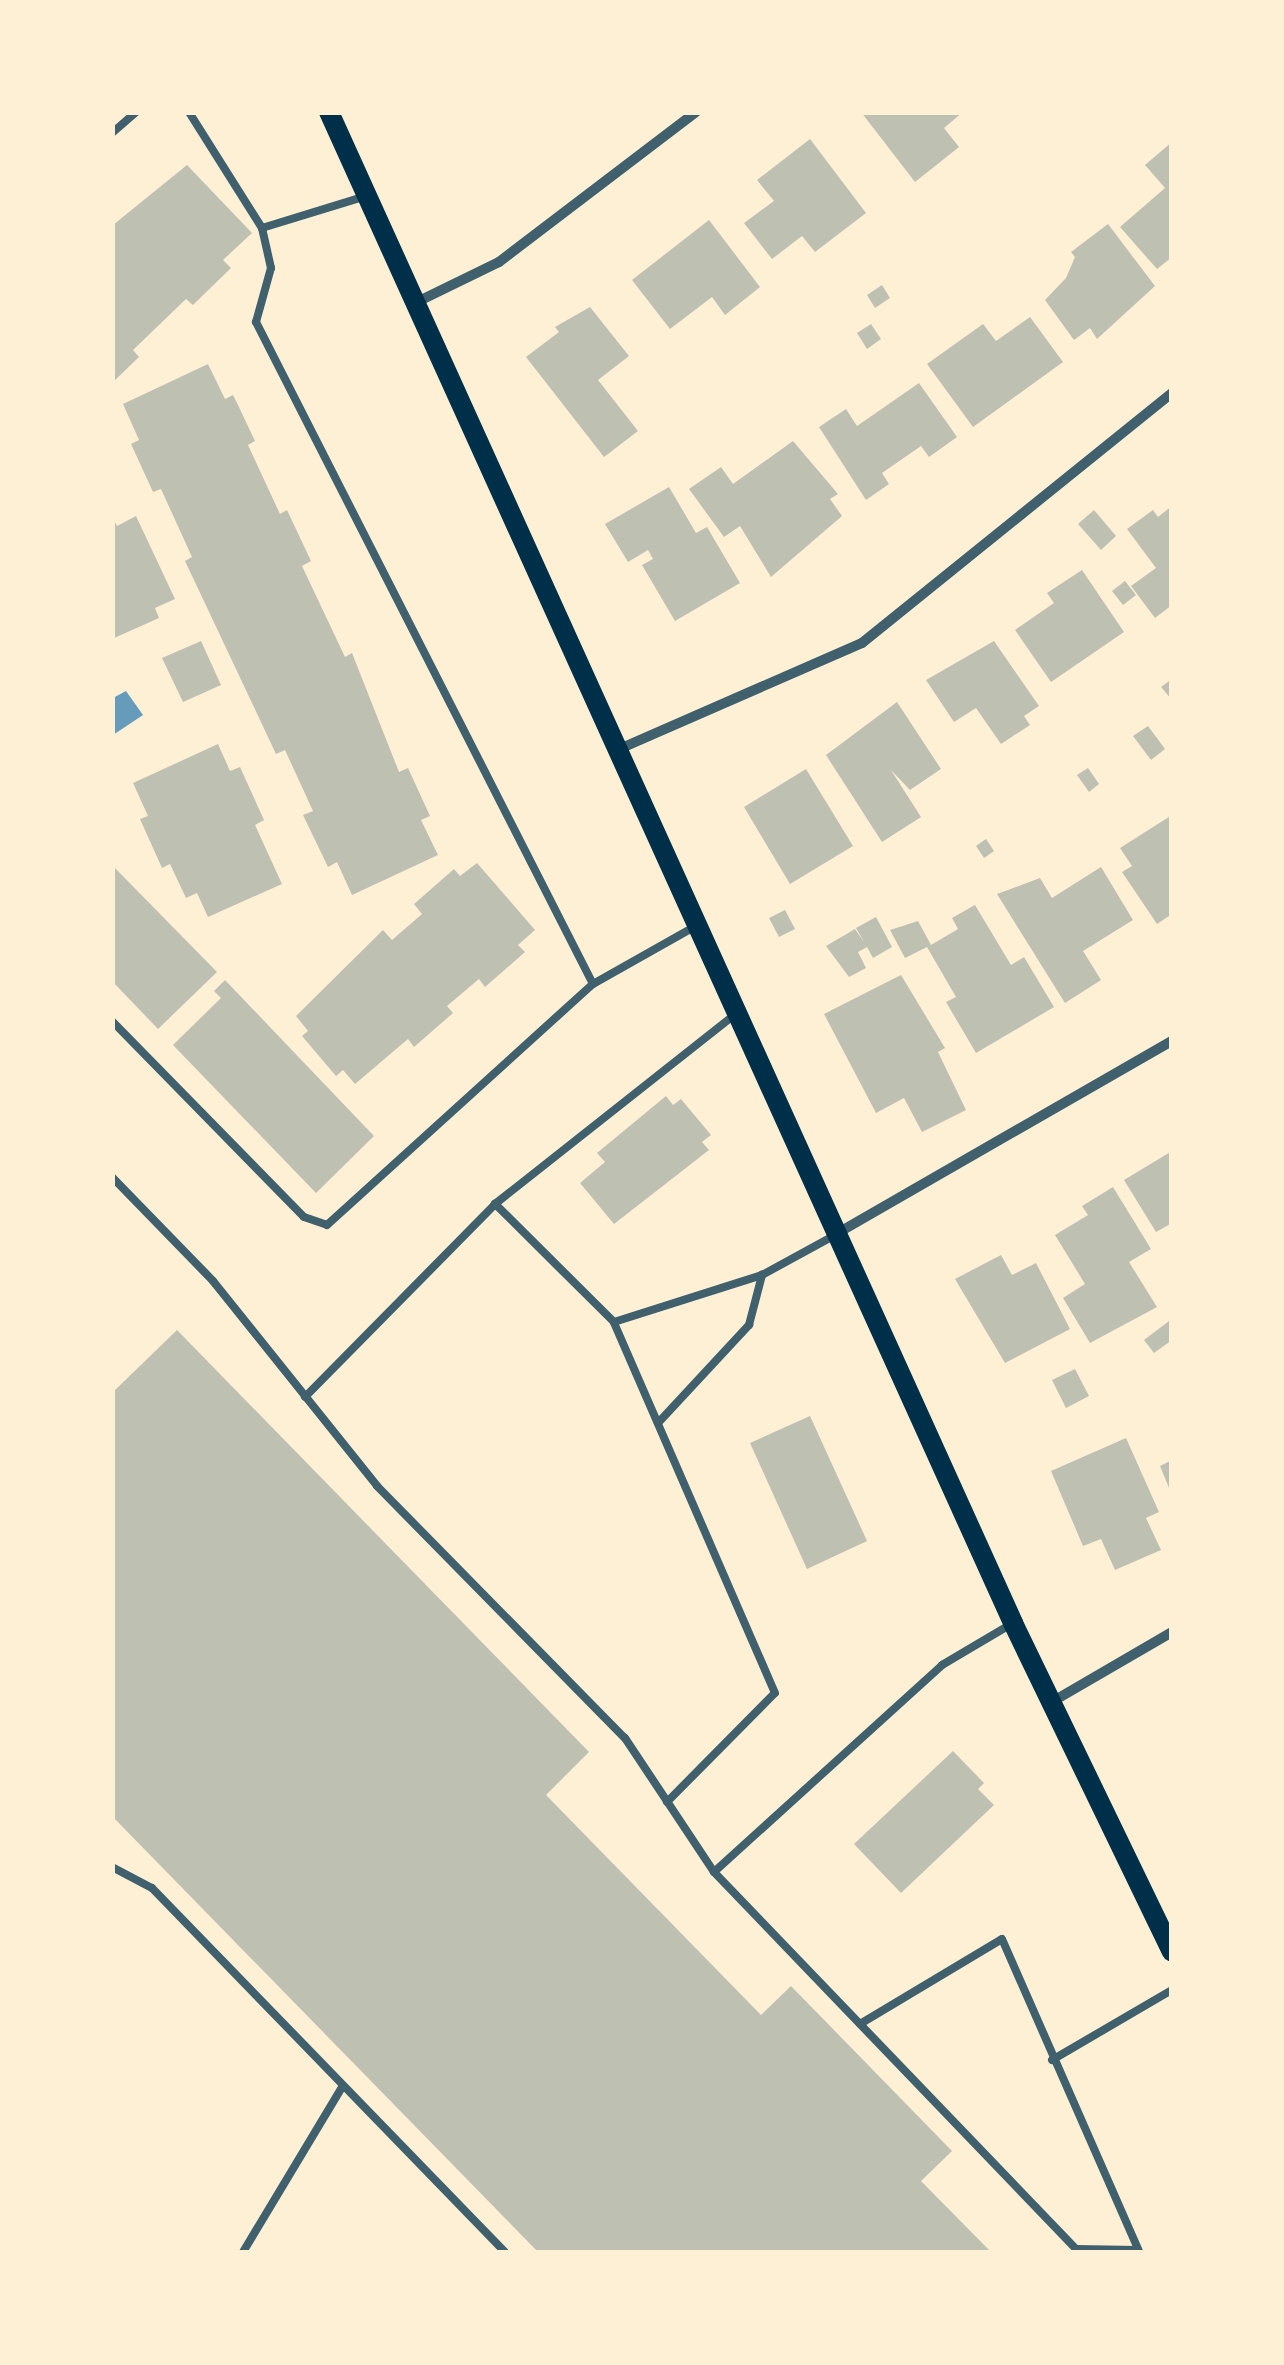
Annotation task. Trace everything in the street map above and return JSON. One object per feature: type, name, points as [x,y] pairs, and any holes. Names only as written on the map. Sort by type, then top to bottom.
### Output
[{"type":"main road","points":[[330,112],[835,1235],[1050,1704],[1172,1952]]},
{"type":"street","points":[[418,301],[499,262],[696,112]]},
{"type":"street","points":[[616,750],[862,643],[1172,392]]},
{"type":"street","points":[[835,1235],[1172,1042]]},
{"type":"street","points":[[1050,1704],[1172,1632]]},
{"type":"lane","points":[[112,132],[136,112]]},
{"type":"lane","points":[[188,112],[262,228],[272,268],[256,322],[593,984]]},
{"type":"lane","points":[[262,228],[368,195]]},
{"type":"lane","points":[[112,1021],[304,1217],[327,1224],[593,984],[696,926]]},
{"type":"lane","points":[[305,1396],[495,1204],[737,1012]]},
{"type":"lane","points":[[112,1177],[214,1281],[377,1486],[625,1738],[714,1872],[860,2024],[1076,2248],[1139,2251],[1002,1939],[860,2024]]},
{"type":"lane","points":[[495,1204],[614,1322],[775,1692],[667,1802]]},
{"type":"lane","points":[[614,1322],[762,1275],[835,1235]]},
{"type":"lane","points":[[658,1422],[748,1325],[762,1275]]},
{"type":"lane","points":[[714,1872],[942,1665],[1013,1623]]},
{"type":"lane","points":[[112,1867],[152,1888],[505,2252]]},
{"type":"lane","points":[[1052,2060],[1172,1990]]},
{"type":"lane","points":[[243,2252],[342,2088]]},
{"type":"water","points":[[126,691],[143,715],[113,735],[113,698]]},
{"type":"building","points":[[861,112],[963,112],[944,128],[959,147],[915,182]]},
{"type":"building","points":[[810,139],[866,213],[815,252],[802,236],[772,259],[744,223],[774,201],[757,180]]},
{"type":"building","points":[[1172,142],[1172,257],[1157,269],[1120,227],[1165,188],[1145,165]]},
{"type":"building","points":[[187,165],[252,233],[223,260],[231,268],[193,305],[186,299],[133,350],[139,357],[112,383],[113,225]]},
{"type":"building","points":[[709,220],[760,287],[725,315],[712,297],[670,329],[632,280]]},
{"type":"building","points":[[1108,224],[1155,286],[1097,339],[1090,328],[1074,340],[1045,300],[1066,278],[1075,257],[1071,252]]},
{"type":"building","points":[[882,285],[890,298],[875,308],[867,295]]},
{"type":"building","points":[[590,307],[629,356],[598,380],[638,431],[604,457],[526,357],[559,332],[555,327]]},
{"type":"building","points":[[1030,317],[1063,362],[973,427],[927,364],[983,324],[996,341]]},
{"type":"building","points":[[871,324],[881,339],[867,349],[857,333]]},
{"type":"building","points":[[208,364],[225,399],[233,395],[237,403],[255,441],[248,445],[280,514],[287,510],[311,561],[302,566],[345,657],[352,653],[399,772],[408,768],[430,816],[421,820],[438,855],[352,895],[337,862],[328,867],[303,815],[313,811],[285,750],[276,754],[185,561],[192,557],[161,489],[153,492],[131,444],[139,440],[123,404]]},
{"type":"building","points":[[919,383],[957,437],[929,457],[921,446],[882,473],[889,484],[866,500],[819,427],[846,409],[857,426]]},
{"type":"building","points":[[793,441],[838,494],[830,499],[842,516],[771,577],[740,526],[724,537],[689,489],[721,467],[733,484]]},
{"type":"building","points":[[669,487],[696,533],[707,527],[740,583],[675,621],[642,565],[653,559],[648,550],[628,562],[605,524]]},
{"type":"building","points":[[1172,506],[1172,605],[1155,618],[1131,586],[1156,568],[1127,529],[1153,510],[1158,517]]},
{"type":"building","points":[[1094,510],[1116,536],[1101,550],[1078,524]]},
{"type":"building","points":[[136,516],[175,599],[155,608],[159,618],[112,639],[112,517],[117,526]]},
{"type":"building","points":[[1082,570],[1124,632],[1051,682],[1015,630],[1054,603],[1047,593]]},
{"type":"building","points":[[1125,581],[1136,595],[1123,605],[1112,591]]},
{"type":"building","points":[[201,641],[221,685],[183,702],[162,658]]},
{"type":"building","points":[[994,641],[1039,706],[1024,716],[1030,725],[1001,744],[976,708],[954,722],[926,680]]},
{"type":"building","points":[[1172,679],[1172,700],[1161,687]]},
{"type":"building","points":[[897,702],[941,769],[910,790],[891,770],[921,817],[882,842],[826,755]]},
{"type":"building","points":[[1148,726],[1165,749],[1151,760],[1133,736]]},
{"type":"building","points":[[218,744],[230,771],[240,767],[264,820],[255,825],[282,884],[208,917],[197,893],[186,898],[170,864],[162,868],[140,819],[148,816],[133,783]]},
{"type":"building","points":[[1088,768],[1099,784],[1089,792],[1077,775]]},
{"type":"building","points":[[806,769],[853,846],[790,884],[744,807]]},
{"type":"building","points":[[1172,815],[1172,914],[1157,924],[1122,872],[1132,866],[1120,848]]},
{"type":"building","points":[[986,839],[994,851],[984,858],[976,846]]},
{"type":"building","points":[[477,863],[535,930],[518,945],[525,952],[485,987],[479,979],[447,1006],[453,1013],[414,1047],[408,1039],[355,1084],[343,1070],[336,1076],[302,1036],[308,1031],[296,1016],[383,930],[392,940],[422,914],[414,904],[454,869],[460,876]]},
{"type":"building","points":[[112,865],[217,972],[158,1029],[112,981]]},
{"type":"building","points":[[1101,867],[1133,920],[1083,951],[1101,980],[1065,1003],[997,894],[1040,878],[1052,898]]},
{"type":"building","points":[[975,905],[1011,965],[1024,957],[1054,1007],[976,1053],[946,1002],[956,997],[927,947],[905,958],[890,930],[918,921],[931,945],[958,929],[952,918]]},
{"type":"building","points":[[785,910],[795,929],[779,937],[769,918]]},
{"type":"building","points":[[876,917],[892,947],[873,958],[867,947],[858,952],[866,968],[849,977],[826,946],[855,929],[864,942],[856,928]]},
{"type":"building","points":[[901,975],[945,1048],[938,1052],[966,1110],[922,1132],[904,1098],[876,1113],[824,1014]]},
{"type":"building","points":[[225,980],[374,1136],[316,1193],[173,1045],[221,998],[214,991]]},
{"type":"building","points":[[666,1096],[673,1105],[681,1099],[711,1135],[702,1142],[709,1150],[614,1224],[580,1183],[605,1162],[597,1153]]},
{"type":"building","points":[[1172,1151],[1172,1223],[1156,1232],[1124,1180]]},
{"type":"building","points":[[1113,1187],[1151,1249],[1129,1262],[1157,1307],[1090,1343],[1063,1298],[1085,1284],[1055,1235],[1088,1215],[1082,1206]]},
{"type":"building","points":[[1001,1255],[1012,1275],[1036,1263],[1070,1329],[1005,1363],[955,1279]]},
{"type":"building","points":[[1169,1321],[1172,1340],[1154,1353],[1144,1340]]},
{"type":"building","points":[[177,1330],[589,1752],[546,1795],[761,2015],[791,1986],[952,2151],[921,2181],[991,2252],[538,2252],[112,1816],[112,1393]]},
{"type":"building","points":[[1075,1369],[1089,1396],[1066,1408],[1052,1380]]},
{"type":"building","points":[[810,1416],[867,1541],[807,1569],[750,1443]]},
{"type":"building","points":[[1126,1438],[1159,1512],[1146,1518],[1161,1550],[1115,1570],[1101,1539],[1083,1546],[1051,1471]]},
{"type":"building","points":[[1172,1460],[1172,1495],[1160,1466]]},
{"type":"building","points":[[953,1751],[984,1783],[978,1789],[994,1805],[901,1893],[854,1844]]}]
